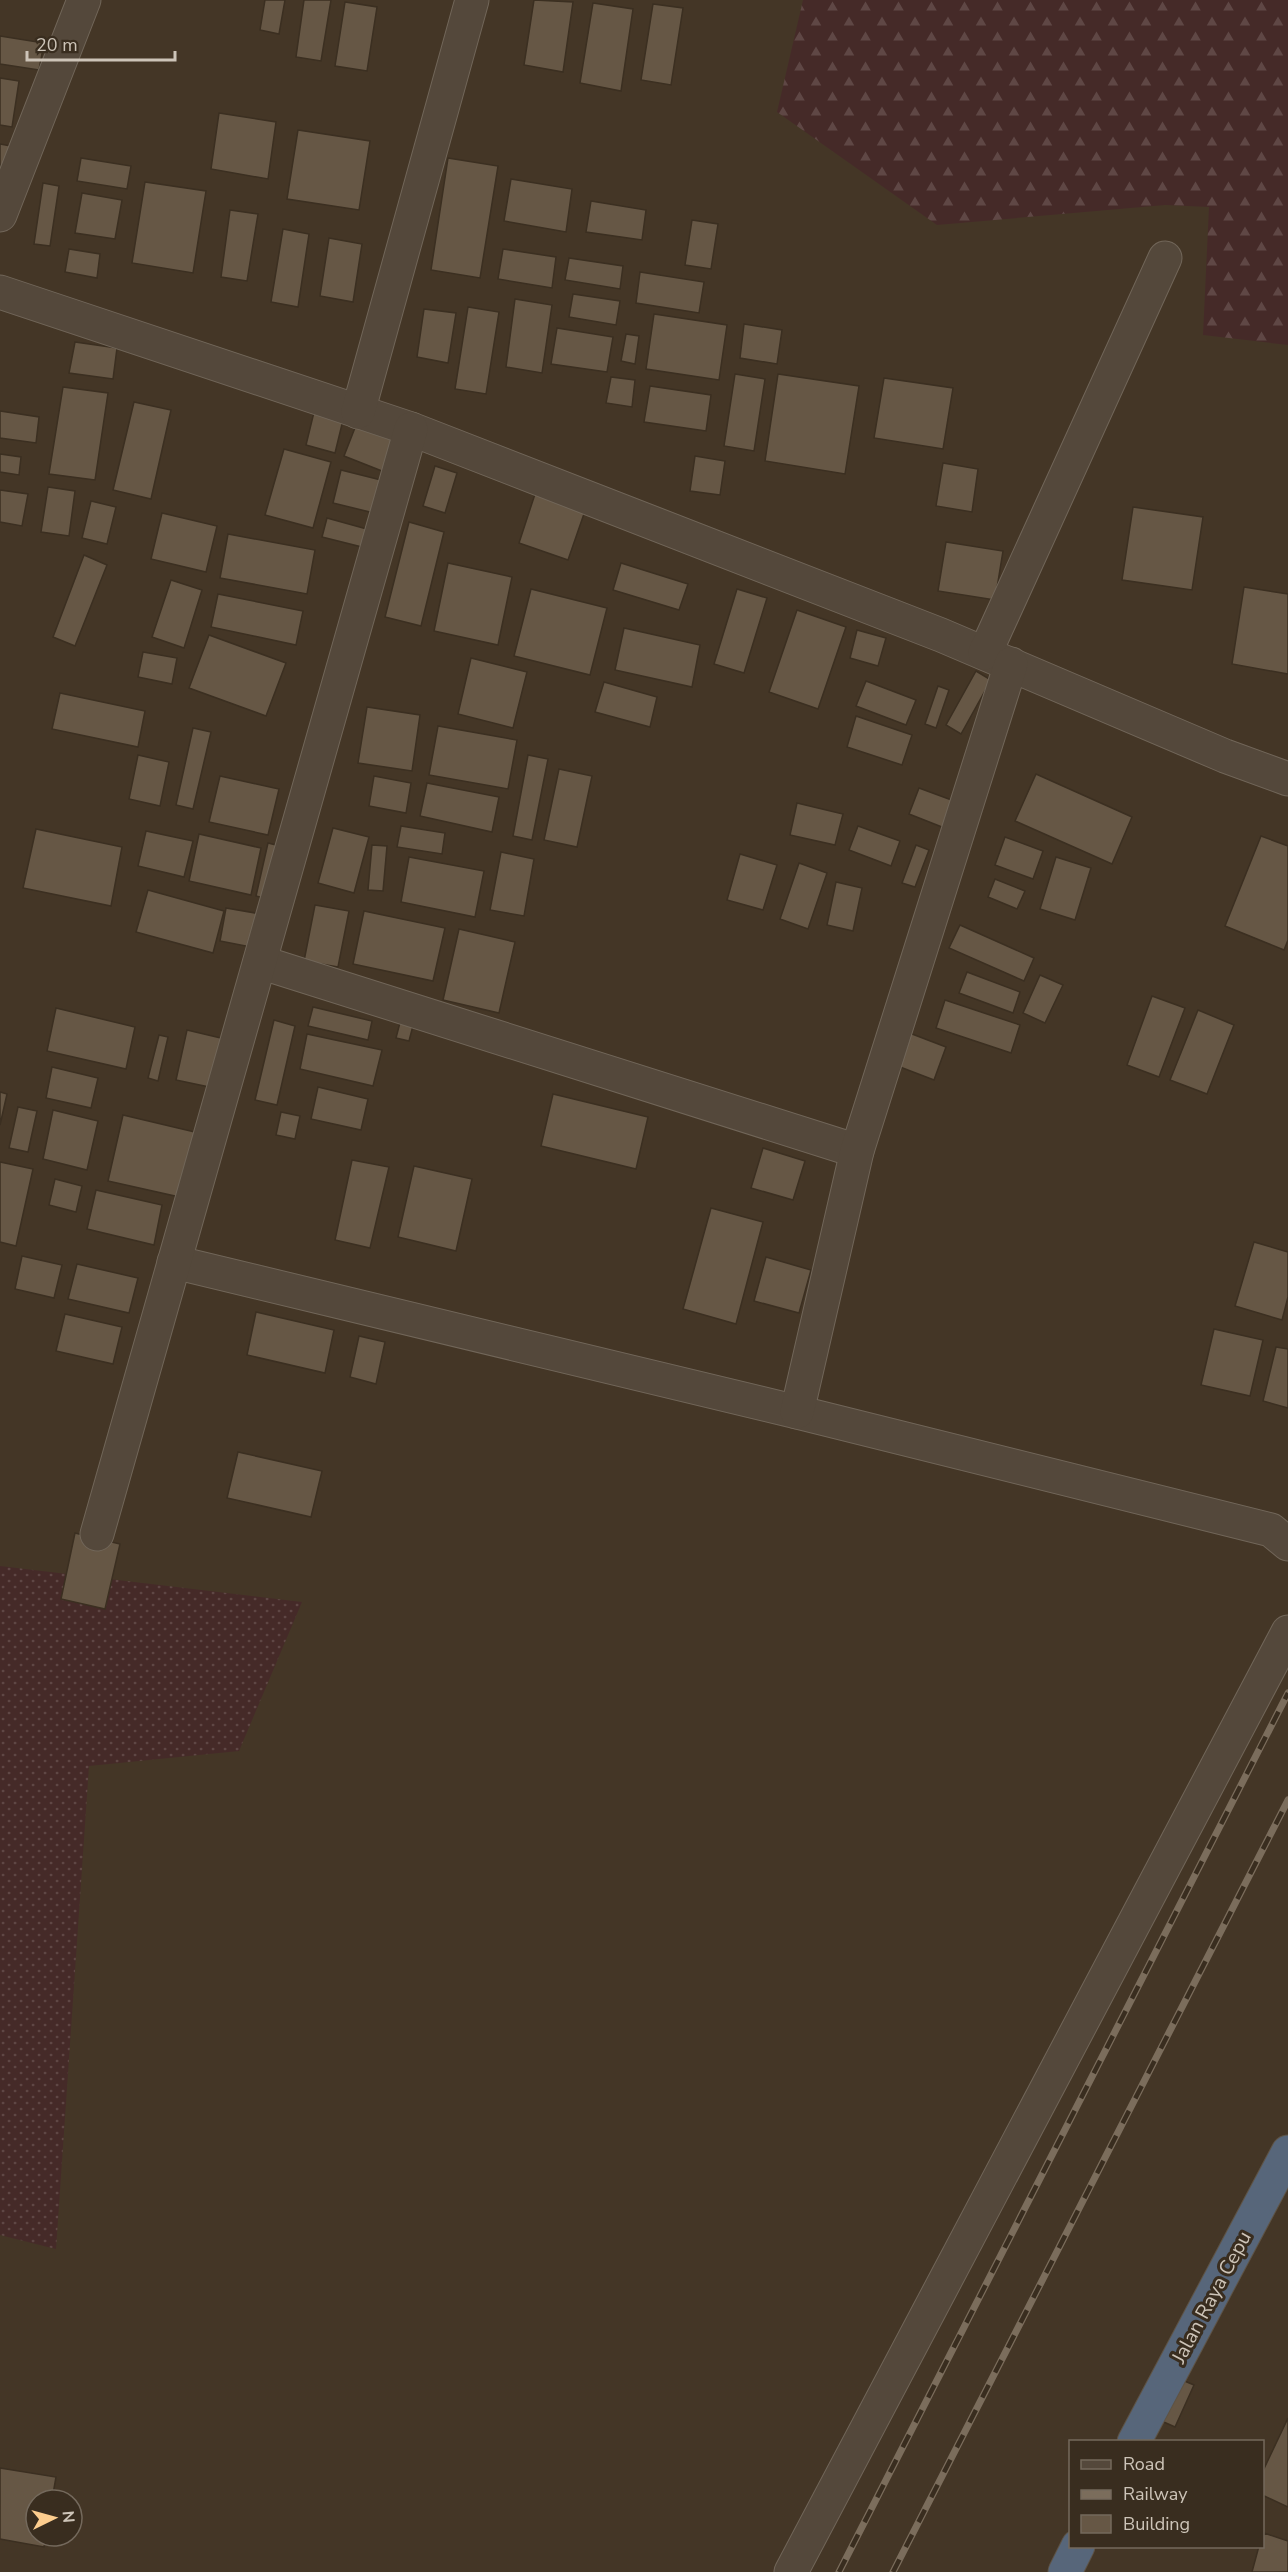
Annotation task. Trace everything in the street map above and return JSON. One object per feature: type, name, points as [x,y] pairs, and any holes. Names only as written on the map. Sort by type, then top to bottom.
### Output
[{"type":"highway","name":"Jalan Raya Cepu","points":[[1135,2440],[1288,2152]]},
{"type":"highway","points":[[1065,2572],[1077,2548]]},
{"type":"street","points":[[0,215],[84,0]]},
{"type":"street","points":[[358,412],[472,0]]},
{"type":"street","points":[[797,1412],[857,1151],[998,658],[1166,258]]},
{"type":"street","points":[[0,292],[411,429],[998,658],[1225,756],[1288,779]]},
{"type":"street","points":[[97,1534],[411,429]]},
{"type":"street","points":[[260,962],[857,1151]]},
{"type":"street","points":[[174,1262],[797,1412],[1271,1530],[1288,1544]]},
{"type":"street","points":[[792,2572],[1288,1632]]},
{"type":"green space","points":[[803,0],[1288,0],[1288,345],[1203,335],[1209,207],[1165,205],[937,225],[777,112]]},
{"type":"green space","points":[[0,1566],[302,1602],[239,1751],[89,1766],[56,2249],[0,2235]]},
{"type":"building","points":[[265,0],[285,0],[279,34],[260,30]]},
{"type":"building","points":[[304,0],[331,0],[321,61],[296,57]]},
{"type":"building","points":[[534,0],[573,2],[563,72],[524,65]]},
{"type":"building","points":[[345,2],[377,7],[367,71],[335,66]]},
{"type":"building","points":[[593,3],[633,9],[621,91],[580,83]]},
{"type":"building","points":[[653,4],[683,8],[671,85],[641,80]]},
{"type":"building","points":[[0,36],[44,43],[39,70],[0,64]]},
{"type":"building","points":[[0,78],[19,81],[12,127],[0,125]]},
{"type":"building","points":[[219,113],[276,122],[268,179],[211,169]]},
{"type":"building","points":[[298,130],[370,141],[359,210],[287,199]]},
{"type":"building","points":[[0,144],[11,146],[0,176]]},
{"type":"building","points":[[81,158],[131,166],[127,189],[77,181]]},
{"type":"building","points":[[448,158],[498,166],[480,278],[431,270]]},
{"type":"building","points":[[511,179],[572,189],[566,232],[504,221]]},
{"type":"building","points":[[145,182],[206,191],[193,273],[132,263]]},
{"type":"building","points":[[43,183],[59,186],[50,246],[34,244]]},
{"type":"building","points":[[82,193],[122,200],[115,239],[75,233]]},
{"type":"building","points":[[591,201],[646,210],[642,240],[586,232]]},
{"type":"building","points":[[230,210],[258,214],[247,281],[221,277]]},
{"type":"building","points":[[692,220],[718,224],[711,269],[685,265]]},
{"type":"building","points":[[283,229],[309,234],[298,307],[271,302]]},
{"type":"building","points":[[329,238],[362,244],[353,302],[320,296]]},
{"type":"building","points":[[69,249],[100,254],[97,278],[65,272]]},
{"type":"building","points":[[503,249],[556,257],[552,288],[498,279]]},
{"type":"building","points":[[569,258],[623,266],[620,289],[565,280]]},
{"type":"building","points":[[640,272],[704,282],[699,313],[636,303]]},
{"type":"building","points":[[573,294],[620,301],[616,325],[569,317]]},
{"type":"building","points":[[515,299],[552,305],[542,373],[506,367]]},
{"type":"building","points":[[468,307],[499,312],[486,394],[455,389]]},
{"type":"building","points":[[424,309],[456,313],[448,363],[417,357]]},
{"type":"building","points":[[654,314],[727,325],[719,380],[646,369]]},
{"type":"building","points":[[744,324],[782,330],[777,364],[740,358]]},
{"type":"building","points":[[557,328],[613,337],[607,372],[551,364]]},
{"type":"building","points":[[626,334],[639,336],[635,364],[621,361]]},
{"type":"building","points":[[75,342],[117,348],[113,379],[69,373]]},
{"type":"building","points":[[735,374],[765,379],[754,451],[724,446]]},
{"type":"building","points":[[778,374],[859,386],[845,474],[765,461]]},
{"type":"building","points":[[611,377],[635,380],[632,407],[606,403]]},
{"type":"building","points":[[884,378],[953,388],[943,449],[874,438]]},
{"type":"building","points":[[650,386],[711,395],[706,431],[644,422]]},
{"type":"building","points":[[63,387],[108,393],[95,480],[49,474]]},
{"type":"building","points":[[134,402],[171,410],[151,499],[113,490]]},
{"type":"building","points":[[315,408],[344,416],[335,453],[306,445]]},
{"type":"building","points":[[0,411],[39,417],[36,443],[0,438]]},
{"type":"building","points":[[358,420],[401,438],[387,473],[344,456]]},
{"type":"building","points":[[284,449],[331,462],[313,528],[265,515]]},
{"type":"building","points":[[0,454],[21,457],[19,475],[0,472]]},
{"type":"building","points":[[695,456],[725,461],[720,495],[690,491]]},
{"type":"building","points":[[943,463],[978,469],[972,512],[936,506]]},
{"type":"building","points":[[435,466],[457,473],[445,513],[423,506]]},
{"type":"building","points":[[341,470],[381,480],[374,513],[333,503]]},
{"type":"building","points":[[48,487],[75,491],[69,536],[41,532]]},
{"type":"building","points":[[0,490],[28,494],[22,526],[0,522]]},
{"type":"building","points":[[536,491],[586,508],[568,560],[519,543]]},
{"type":"building","points":[[91,501],[116,507],[107,544],[82,538]]},
{"type":"building","points":[[1133,507],[1203,517],[1192,590],[1122,580]]},
{"type":"building","points":[[162,513],[217,526],[206,572],[151,559]]},
{"type":"building","points":[[327,518],[374,531],[370,549],[322,537]]},
{"type":"building","points":[[409,522],[444,532],[421,626],[385,617]]},
{"type":"building","points":[[228,534],[315,550],[307,594],[220,578]]},
{"type":"building","points":[[946,542],[1003,551],[995,600],[938,591]]},
{"type":"building","points":[[84,555],[107,565],[75,646],[53,637]]},
{"type":"building","points":[[448,563],[512,577],[498,645],[434,631]]},
{"type":"building","points":[[621,563],[688,584],[679,610],[613,590]]},
{"type":"building","points":[[171,580],[202,590],[184,648],[152,637]]},
{"type":"building","points":[[1244,587],[1288,594],[1288,674],[1232,664]]},
{"type":"building","points":[[531,589],[607,608],[590,675],[514,656]]},
{"type":"building","points":[[737,589],[767,598],[744,673],[714,664]]},
{"type":"building","points":[[218,594],[303,611],[296,645],[211,627]]},
{"type":"building","points":[[797,610],[846,627],[818,709],[769,692]]},
{"type":"building","points":[[624,628],[700,645],[692,687],[615,670]]},
{"type":"building","points":[[857,630],[886,638],[878,666],[850,658]]},
{"type":"building","points":[[209,635],[286,663],[266,716],[189,688]]},
{"type":"building","points":[[143,652],[177,658],[172,684],[138,677]]},
{"type":"building","points":[[471,658],[527,672],[513,728],[458,714]]},
{"type":"building","points":[[976,671],[991,680],[961,734],[946,725]]},
{"type":"building","points":[[866,681],[916,700],[906,725],[856,706]]},
{"type":"building","points":[[604,682],[657,697],[650,727],[595,712]]},
{"type":"building","points":[[938,686],[949,690],[936,728],[925,724]]},
{"type":"building","points":[[60,693],[145,711],[138,747],[52,729]]},
{"type":"building","points":[[367,707],[420,715],[412,771],[358,763]]},
{"type":"building","points":[[856,716],[912,735],[902,765],[847,747]]},
{"type":"building","points":[[438,726],[517,740],[508,789],[429,775]]},
{"type":"building","points":[[193,728],[211,732],[193,809],[176,805]]},
{"type":"building","points":[[138,755],[169,762],[160,806],[129,799]]},
{"type":"building","points":[[528,755],[548,759],[532,840],[513,836]]},
{"type":"building","points":[[559,769],[592,776],[577,847],[544,840]]},
{"type":"building","points":[[1036,774],[1132,817],[1112,864],[1015,821]]},
{"type":"building","points":[[220,776],[279,789],[268,835],[209,822]]},
{"type":"building","points":[[374,776],[411,783],[406,813],[369,806]]},
{"type":"building","points":[[427,783],[499,797],[492,832],[420,816]]},
{"type":"building","points":[[919,788],[957,802],[947,829],[909,814]]},
{"type":"building","points":[[797,803],[843,814],[835,845],[790,835]]},
{"type":"building","points":[[401,826],[445,833],[442,854],[397,847]]},
{"type":"building","points":[[858,826],[900,841],[891,866],[849,850]]},
{"type":"building","points":[[333,828],[369,837],[354,893],[318,883]]},
{"type":"building","points":[[36,829],[122,847],[111,906],[23,888]]},
{"type":"building","points":[[146,831],[193,841],[184,877],[138,866]]},
{"type":"building","points":[[199,834],[261,848],[251,895],[189,881]]},
{"type":"building","points":[[1261,836],[1288,846],[1288,940],[1284,950],[1225,926]]},
{"type":"building","points":[[1005,837],[1043,851],[1033,879],[995,865]]},
{"type":"building","points":[[268,843],[284,847],[271,900],[256,896]]},
{"type":"building","points":[[372,845],[387,846],[383,891],[368,890]]},
{"type":"building","points":[[916,845],[929,850],[915,887],[902,883]]},
{"type":"building","points":[[501,852],[534,859],[524,916],[490,910]]},
{"type":"building","points":[[740,854],[777,865],[763,910],[727,900]]},
{"type":"building","points":[[409,857],[484,871],[475,917],[401,902]]},
{"type":"building","points":[[1056,857],[1091,868],[1075,920],[1040,909]]},
{"type":"building","points":[[799,863],[827,873],[808,929],[780,919]]},
{"type":"building","points":[[995,879],[1025,891],[1017,909],[988,897]]},
{"type":"building","points":[[836,882],[862,888],[853,931],[827,925]]},
{"type":"building","points":[[148,890],[224,911],[213,953],[136,932]]},
{"type":"building","points":[[315,905],[349,911],[338,967],[304,961]]},
{"type":"building","points":[[226,908],[267,915],[261,949],[220,941]]},
{"type":"building","points":[[364,911],[445,928],[433,981],[353,964]]},
{"type":"building","points":[[960,925],[1034,958],[1024,981],[949,948]]},
{"type":"building","points":[[459,929],[515,942],[499,1013],[443,1000]]},
{"type":"building","points":[[967,972],[1020,992],[1013,1013],[959,993]]},
{"type":"building","points":[[1040,975],[1063,985],[1045,1023],[1023,1013]]},
{"type":"building","points":[[1152,996],[1185,1008],[1159,1077],[1127,1065]]},
{"type":"building","points":[[945,1000],[1020,1025],[1011,1053],[936,1028]]},
{"type":"building","points":[[313,1007],[372,1021],[368,1040],[308,1026]]},
{"type":"building","points":[[56,1008],[135,1027],[126,1069],[47,1051]]},
{"type":"building","points":[[1198,1010],[1234,1025],[1207,1094],[1170,1080]]},
{"type":"building","points":[[403,1011],[416,1014],[409,1041],[396,1038]]},
{"type":"building","points":[[274,1020],[295,1026],[277,1105],[255,1100]]},
{"type":"building","points":[[899,1029],[946,1047],[934,1080],[887,1062]]},
{"type":"building","points":[[187,1030],[225,1039],[214,1088],[176,1080]]},
{"type":"building","points":[[307,1034],[382,1050],[373,1086],[300,1069]]},
{"type":"building","points":[[159,1035],[168,1037],[158,1081],[148,1078]]},
{"type":"building","points":[[52,1067],[98,1078],[91,1108],[46,1098]]},
{"type":"building","points":[[318,1087],[368,1099],[361,1130],[311,1119]]},
{"type":"building","points":[[0,1092],[7,1094],[0,1125]]},
{"type":"building","points":[[553,1094],[648,1117],[636,1169],[541,1146]]},
{"type":"building","points":[[18,1107],[37,1111],[28,1152],[9,1148]]},
{"type":"building","points":[[53,1110],[98,1121],[87,1170],[43,1159]]},
{"type":"building","points":[[281,1112],[300,1116],[295,1139],[276,1135]]},
{"type":"building","points":[[123,1115],[199,1133],[184,1198],[108,1181]]},
{"type":"building","points":[[763,1148],[805,1161],[793,1200],[751,1188]]},
{"type":"building","points":[[352,1160],[389,1167],[370,1248],[335,1240]]},
{"type":"building","points":[[0,1162],[33,1169],[16,1246],[0,1242]]},
{"type":"building","points":[[414,1166],[472,1179],[456,1251],[398,1237]]},
{"type":"building","points":[[55,1179],[82,1186],[76,1212],[49,1205]]},
{"type":"building","points":[[96,1190],[162,1205],[154,1245],[87,1229]]},
{"type":"building","points":[[711,1208],[763,1222],[736,1324],[683,1309]]},
{"type":"building","points":[[1254,1242],[1288,1252],[1288,1297],[1282,1320],[1235,1306]]},
{"type":"building","points":[[22,1256],[62,1265],[54,1298],[15,1289]]},
{"type":"building","points":[[766,1257],[811,1270],[799,1313],[754,1301]]},
{"type":"building","points":[[77,1264],[138,1278],[129,1313],[68,1299]]},
{"type":"building","points":[[256,1312],[334,1330],[325,1373],[247,1355]]},
{"type":"building","points":[[65,1314],[122,1327],[113,1364],[56,1351]]},
{"type":"building","points":[[1214,1329],[1263,1340],[1250,1396],[1201,1385]]},
{"type":"building","points":[[359,1336],[385,1342],[376,1384],[350,1377]]},
{"type":"building","points":[[1276,1347],[1288,1349],[1288,1408],[1263,1401]]},
{"type":"building","points":[[238,1452],[322,1471],[311,1517],[227,1498]]},
{"type":"building","points":[[75,1533],[120,1544],[105,1609],[61,1599]]},
{"type":"building","points":[[1175,2377],[1194,2385],[1175,2427],[1157,2419]]},
{"type":"building","points":[[1288,2418],[1288,2507],[1264,2496],[1264,2469]]},
{"type":"building","points":[[0,2468],[56,2477],[54,2488],[24,2488],[24,2543],[0,2539]]},
{"type":"building","points":[[1264,2533],[1288,2541],[1288,2572],[1252,2572],[1258,2548],[1264,2548]]},
{"type":"railway","points":[[839,2572],[1288,1693]]},
{"type":"railway","points":[[893,2572],[1288,1800]]}]
